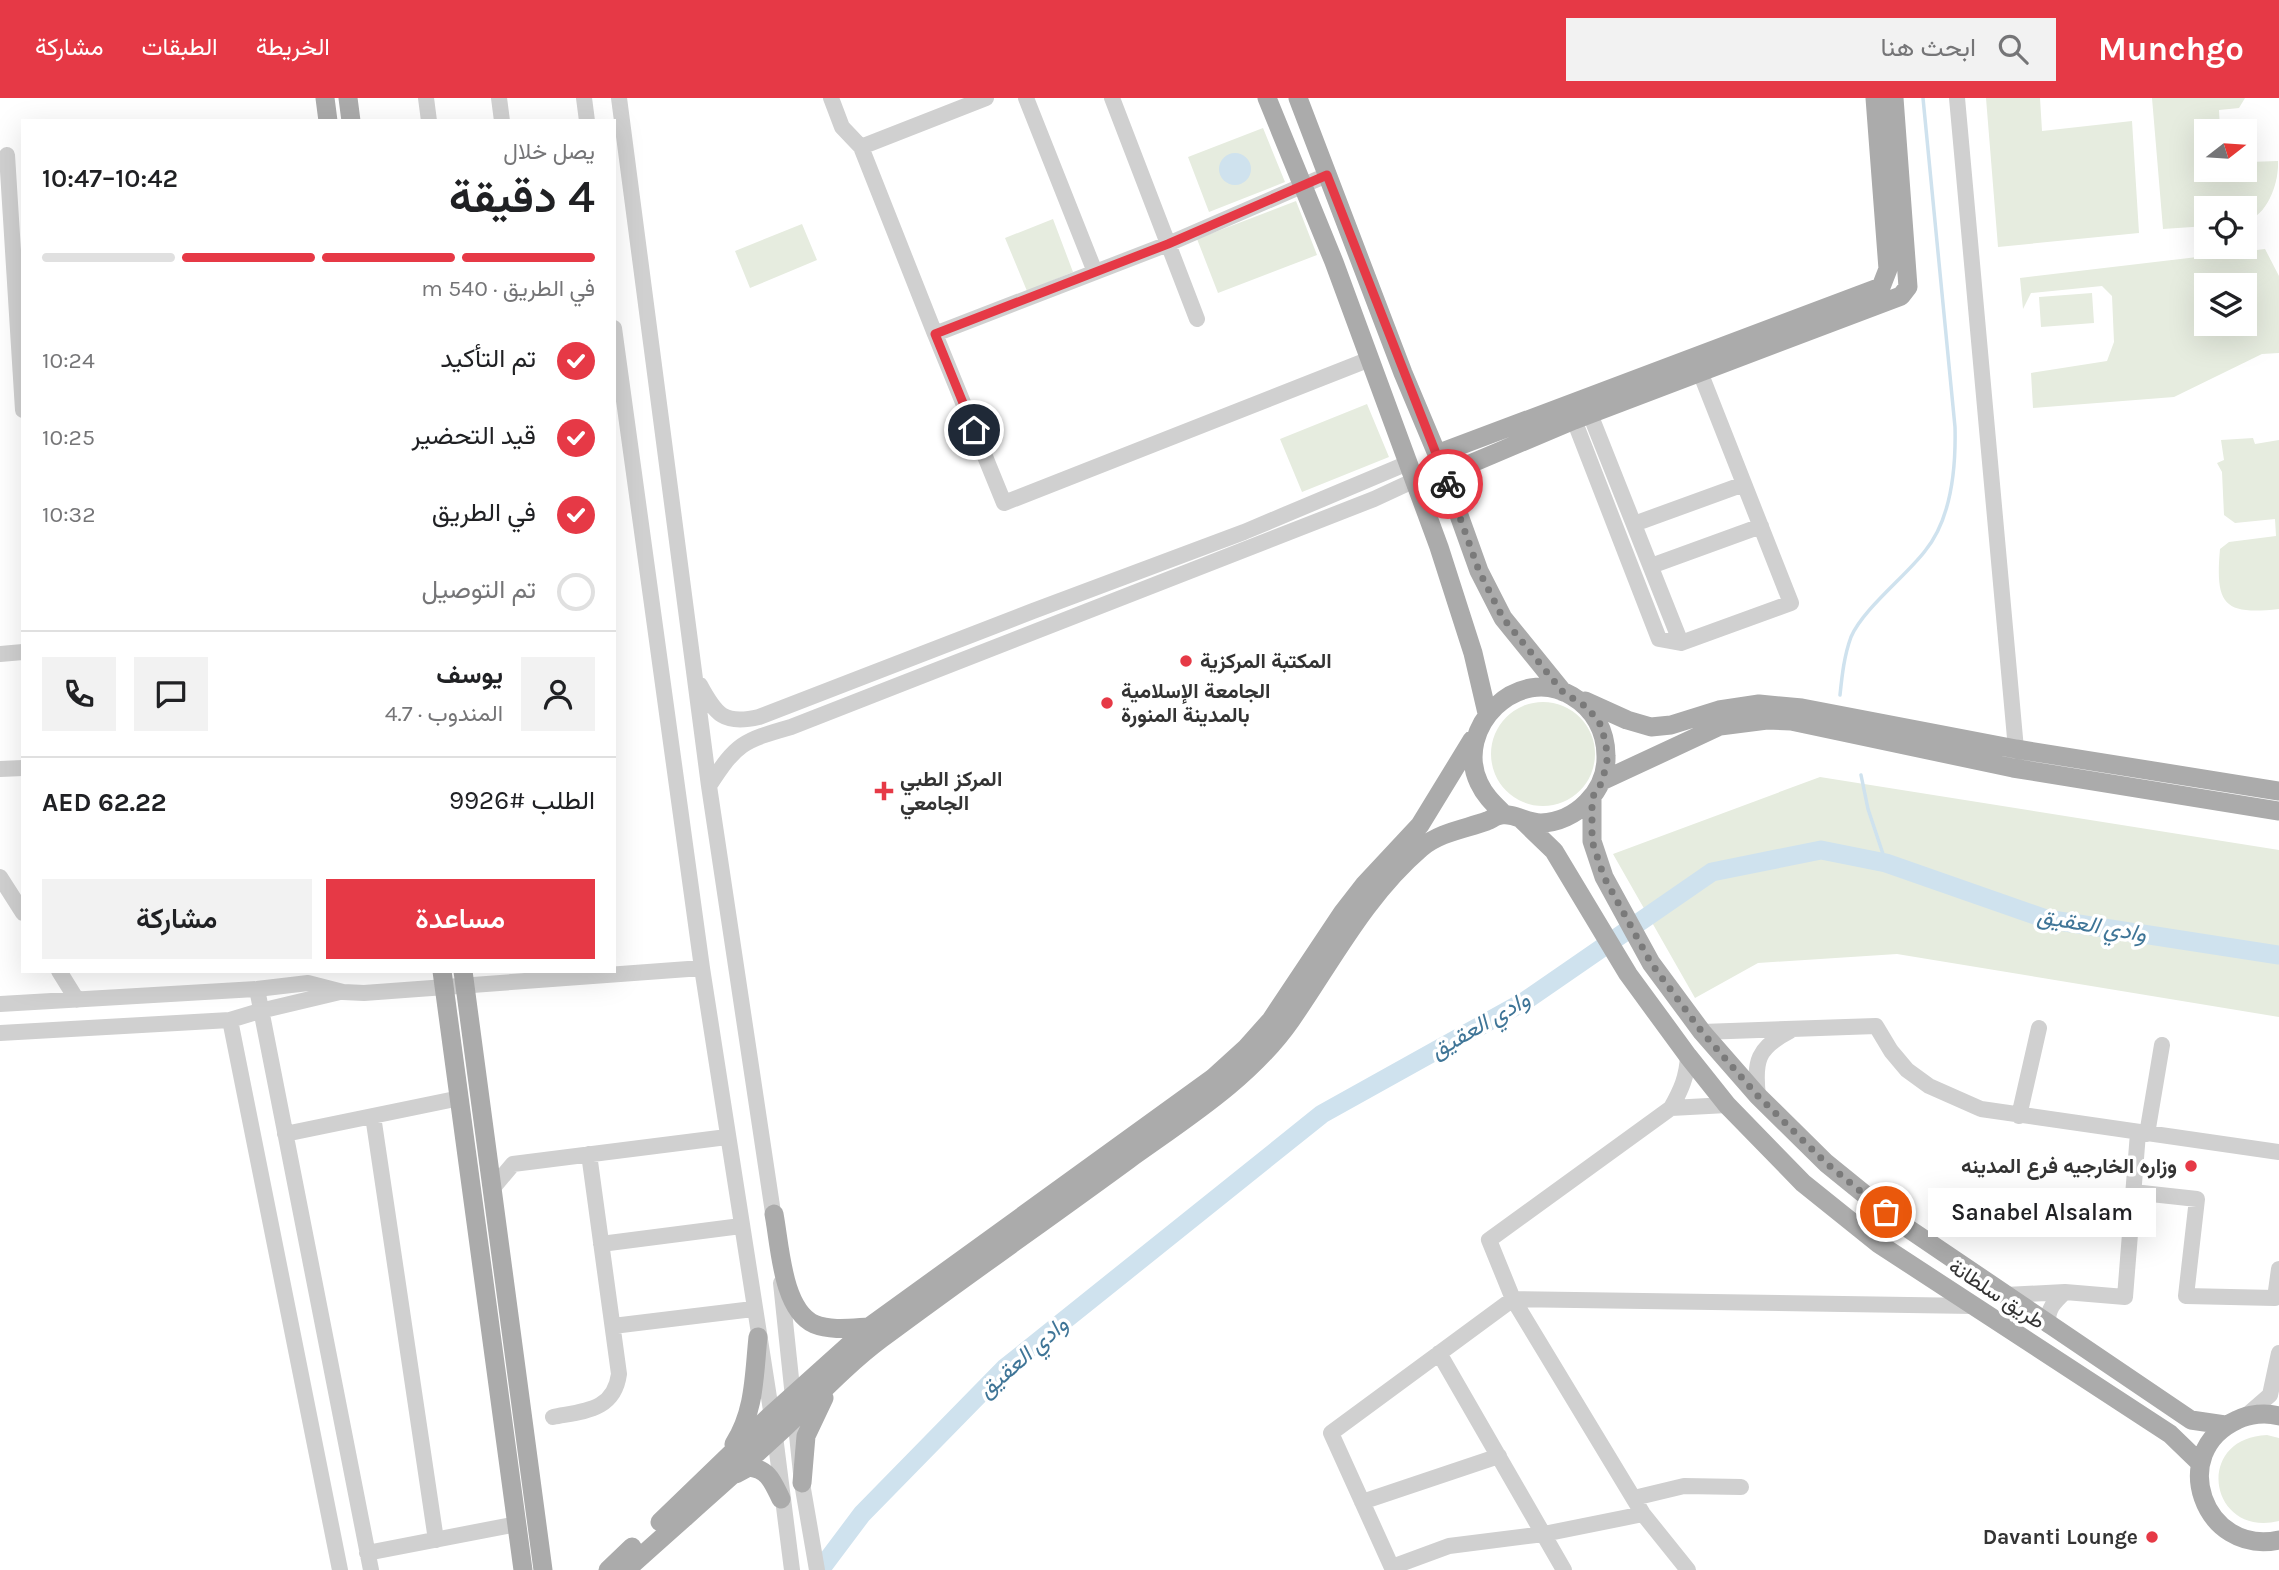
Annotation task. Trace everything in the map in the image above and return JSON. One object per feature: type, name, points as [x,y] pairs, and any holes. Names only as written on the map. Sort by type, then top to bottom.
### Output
[{"type":"main road","points":[[325,98],[328,119]]},
{"type":"main road","points":[[348,98],[351,119]]},
{"type":"main road","points":[[1267,98],[1304,186],[1370,359],[1452,583],[1473,653],[1483,722],[1474,740],[1473,761],[1478,781],[1488,799],[1513,817],[1541,823],[1560,820],[1577,811],[1597,790],[1720,726],[1767,720],[1791,721],[2014,758],[2279,811]]},
{"type":"main road","points":[[1298,98],[1437,454],[1479,571],[1503,618],[1567,694],[1588,708],[1600,724],[1606,743],[1607,762],[1597,790]]},
{"type":"main road","points":[[1437,454],[1881,287],[1888,269],[1875,98]]},
{"type":"main road","points":[[1444,475],[1582,417],[1902,296],[1908,287],[1894,98]]},
{"type":"main road","points":[[1279,128],[1305,118]]},
{"type":"main road","points":[[1394,425],[1421,416]]},
{"type":"main road","points":[[626,1570],[720,1475],[771,1415],[869,1327],[1213,1078],[1246,1048],[1271,1020],[1364,885],[1420,825],[1483,722],[1512,694],[1532,688],[1567,694],[1627,720],[1651,727],[1671,725],[1719,710],[1759,704],[1802,708],[2014,758],[2279,791]]},
{"type":"main road","name":"طريق سلطانة","points":[[1597,790],[1592,841],[1604,877],[1651,963],[1702,1032],[1758,1096],[1826,1163],[1900,1223],[2191,1420],[2225,1425]]},
{"type":"main road","points":[[608,1570],[720,1475],[775,1436],[877,1342],[1223,1091],[1284,1030],[1358,918],[1378,892],[1423,846],[1442,835],[1513,817]]},
{"type":"main road","name":"طريق سلطانة","points":[[1513,817],[1554,851],[1629,974],[1688,1056],[1727,1105],[1803,1183],[1879,1244],[2170,1434],[2200,1463]]},
{"type":"main road","points":[[443,979],[523,1570]]},
{"type":"main road","points":[[464,979],[544,1570]]},
{"type":"main road","points":[[774,1214],[789,1293],[795,1307],[805,1318],[816,1324],[842,1329],[869,1327]]},
{"type":"main road","points":[[720,1475],[747,1420],[753,1391],[758,1337]]},
{"type":"main road","points":[[802,1483],[806,1436],[813,1417],[825,1396],[851,1364]]},
{"type":"main road","points":[[2279,1416],[2247,1415],[2225,1425],[2210,1441],[2200,1463],[2199,1490],[2213,1518],[2226,1531],[2244,1540],[2265,1543],[2279,1539]]},
{"type":"main road","points":[[720,1475],[757,1468],[769,1475],[781,1499]]},
{"type":"street","points":[[426,98],[429,119]]},
{"type":"street","points":[[499,98],[502,119]]},
{"type":"street","points":[[584,98],[587,119]]},
{"type":"street","points":[[619,98],[709,786],[774,1214],[802,1483],[817,1570]]},
{"type":"street","points":[[831,98],[842,127],[861,148],[1004,503],[1370,359]]},
{"type":"street","points":[[861,148],[986,98]]},
{"type":"street","points":[[1026,98],[1095,272]]},
{"type":"street","points":[[1112,98],[1197,318]]},
{"type":"street","points":[[1957,98],[2014,758]]},
{"type":"street","points":[[10,155],[21,371]]},
{"type":"street","points":[[935,334],[1168,244],[1327,175]]},
{"type":"street","points":[[616,343],[702,968],[753,1309],[775,1436],[792,1570]]},
{"type":"street","points":[[1582,417],[1659,639],[1681,643],[1791,603],[1700,372]]},
{"type":"street","points":[[1582,417],[1634,524],[1681,643]]},
{"type":"street","points":[[695,673],[710,703],[722,717],[740,722],[1007,620],[1412,472]]},
{"type":"street","points":[[709,786],[729,755],[738,746],[758,737],[791,727],[1374,499],[1412,472]]},
{"type":"street","points":[[1634,524],[1744,484]]},
{"type":"street","points":[[1651,566],[1761,526]]},
{"type":"street","points":[[0,654],[21,652]]},
{"type":"street","points":[[785,707],[791,727]]},
{"type":"street","points":[[0,769],[21,768]]},
{"type":"street","points":[[0,877],[17,894]]},
{"type":"street","points":[[616,972],[702,968]]},
{"type":"street","points":[[60,973],[77,1000]]},
{"type":"street","points":[[0,1032],[230,1020],[343,992],[364,993],[443,979],[594,973]]},
{"type":"street","points":[[0,1004],[257,989],[307,977],[343,992]]},
{"type":"street","points":[[307,977],[308,1001]]},
{"type":"street","points":[[257,989],[371,1570]]},
{"type":"street","points":[[230,1020],[340,1570]]},
{"type":"street","points":[[1702,1032],[1876,1026],[1891,1051],[1907,1070],[1928,1086],[1981,1109],[2279,1152]]},
{"type":"street","points":[[2019,1116],[2039,1028]]},
{"type":"street","points":[[1758,1096],[1755,1076],[1758,1059],[1765,1047],[1793,1029]]},
{"type":"street","points":[[2006,1295],[2065,1292],[2125,1297],[2133,1192],[2142,1133],[2162,1045]]},
{"type":"street","points":[[1688,1056],[1687,1076],[1671,1108],[1489,1240],[1513,1299],[1643,1514],[1688,1570]]},
{"type":"street","points":[[285,1134],[460,1098]]},
{"type":"street","points":[[1671,1108],[1727,1105]]},
{"type":"street","points":[[373,1116],[436,1540]]},
{"type":"street","points":[[492,1189],[513,1164],[727,1137]]},
{"type":"street","points":[[553,1417],[600,1406],[618,1387],[620,1374],[589,1154]]},
{"type":"street","points":[[2133,1192],[2197,1199],[2186,1296],[2275,1298],[2279,1269]]},
{"type":"street","points":[[601,1244],[741,1226]]},
{"type":"street","points":[[1905,1305],[1924,1297],[1928,1291],[1927,1276]]},
{"type":"street","points":[[2048,1325],[2047,1314],[2054,1301],[2065,1292]]},
{"type":"street","points":[[1643,1514],[1544,1534],[1449,1546],[1393,1569],[1331,1433],[1513,1299],[1974,1306]]},
{"type":"street","points":[[613,1326],[753,1309]]},
{"type":"street","points":[[1439,1353],[1564,1570]]},
{"type":"street","points":[[2247,1415],[2270,1395],[2279,1353]]},
{"type":"street","points":[[1362,1502],[1499,1456]]},
{"type":"street","points":[[1634,1498],[1684,1486],[1741,1487]]},
{"type":"street","points":[[331,1525],[361,1520]]},
{"type":"street","points":[[368,1553],[517,1524]]},
{"type":"shaded area","points":[[1986,98],[2040,98],[2042,131],[2132,121],[2139,233],[1998,247]]},
{"type":"shaded area","points":[[2152,98],[2245,98],[2239,108],[2219,110],[2219,119],[2194,119],[2194,182],[2258,182],[2258,162],[2278,161],[2274,188],[2266,205],[2257,215],[2257,196],[2194,196],[2194,227],[2163,229]]},
{"type":"shaded area","points":[[1263,128],[1285,182],[1209,212],[1188,157]]},
{"type":"shaded area","points":[[1296,201],[1317,255],[1218,293],[1197,239]]},
{"type":"shaded area","points":[[1053,219],[1073,272],[1027,291],[1005,238]]},
{"type":"shaded area","points":[[802,224],[817,260],[750,288],[735,251]]},
{"type":"shaded area","points":[[2265,249],[2279,276],[2279,353],[2262,354],[2174,397],[2033,408],[2031,373],[2107,361],[2114,342],[2112,296],[2102,286],[2031,293],[2023,309],[2020,278],[2194,257],[2257,259],[2257,250]]},
{"type":"shaded area","points":[[2092,293],[2094,323],[2041,327],[2039,297]]},
{"type":"shaded area","points":[[1367,404],[1389,457],[1302,492],[1280,439]]},
{"type":"shaded area","points":[[2253,438],[2255,444],[2279,440],[2279,609],[2246,610],[2235,607],[2227,602],[2219,583],[2220,549],[2229,542],[2276,536],[2275,519],[2235,523],[2224,515],[2222,472],[2217,463],[2224,460],[2221,440]]},
{"type":"shaded area","points":[[1543,702],[1563,706],[1580,717],[1591,734],[1595,754],[1591,774],[1580,791],[1563,802],[1543,806],[1523,802],[1506,791],[1495,774],[1491,754],[1495,734],[1506,717],[1523,706]]},
{"type":"shaded area","points":[[1820,777],[2279,850],[2279,1017],[1897,954],[1758,963],[1695,998],[1613,854]]},
{"type":"shaded area","points":[[2267,1435],[2279,1438],[2279,1521],[2255,1522],[2237,1515],[2225,1502],[2219,1485],[2220,1468],[2228,1452],[2243,1440]]},
{"type":"water","points":[[1235,153],[1246,158],[1251,169],[1246,180],[1235,185],[1224,180],[1219,169],[1224,158]]},
{"type":"waterway","points":[[1840,695],[1851,637],[1865,615],[1917,561],[1934,538],[1947,508],[1953,476],[1955,427],[1923,98]]},
{"type":"waterway","points":[[1861,775],[1868,809],[1886,863]]},
{"type":"waterway","name":"وادي العقيق","points":[[820,1570],[862,1514],[1005,1368],[1322,1114],[1525,1001],[1712,872],[1821,850],[1886,863],[2046,919],[2279,955]]},
{"type":"way so far","points":[[1448,484],[1479,571],[1503,618],[1535,654],[1563,692],[1588,708],[1600,724],[1606,743],[1607,762],[1602,782],[1592,798],[1592,841],[1604,877],[1651,963],[1702,1032],[1758,1096],[1826,1163],[1886,1212]]},
{"type":"place","name":"المكتبة المركزية","points":[[1186,661]]},
{"type":"place","name":"الجامعة الإسلامية بالمدينة المنورة","points":[[1107,703]]},
{"type":"place","name":"المركز الطبي الجامعي","points":[[884,791]]},
{"type":"place","name":"وزاره الخارجيه فرع المدينه","points":[[2191,1166]]},
{"type":"place","name":"Sanabel Alsalam","points":[[1886,1212]]},
{"type":"place","name":"Davanti Lounge","points":[[2152,1537]]},
{"type":"route","points":[[974,430],[935,334],[1168,244],[1327,175],[1448,484]]}]
